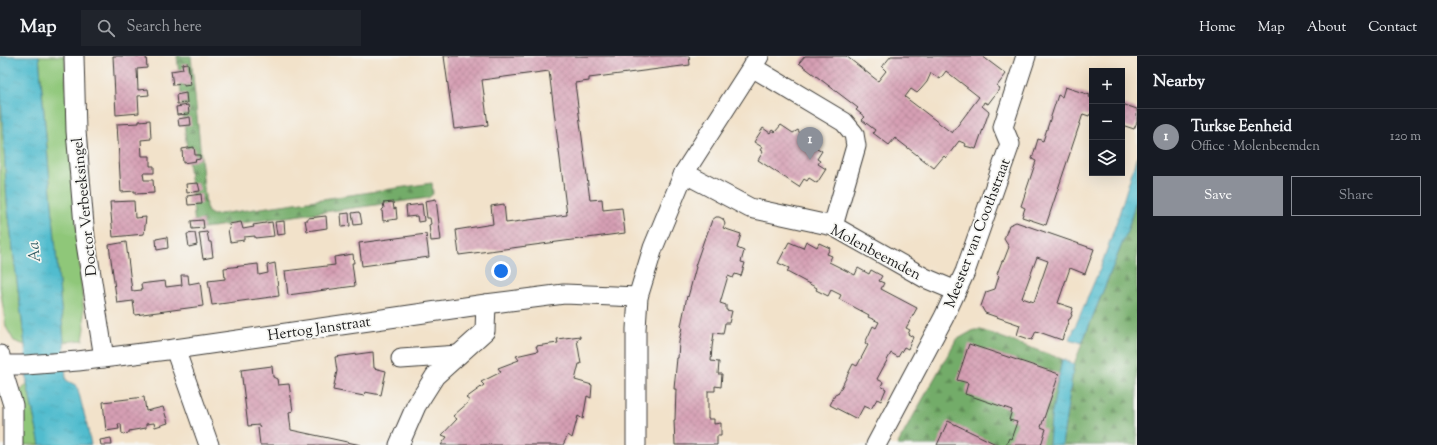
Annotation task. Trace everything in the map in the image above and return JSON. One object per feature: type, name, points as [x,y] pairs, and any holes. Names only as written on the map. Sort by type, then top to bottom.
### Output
[{"type":"street","name":"Doctor Verbeeksingel","points":[[74,56],[76,131],[85,237],[104,358]]},
{"type":"street","name":"Meester van Coothstraat","points":[[876,445],[944,317],[965,272],[1010,144],[1003,127],[1026,56]]},
{"type":"street","points":[[636,445],[636,329],[638,297],[653,248],[684,173],[756,62],[844,122],[854,134],[856,146],[833,226]]},
{"type":"street","name":"Molenbeemden","points":[[684,173],[750,208],[833,226],[925,278],[956,291]]},
{"type":"street","name":"Hertog Janstraat","points":[[0,363],[26,365],[104,358],[564,294],[638,297]]},
{"type":"street","points":[[399,445],[416,406],[435,376],[485,331],[486,304]]},
{"type":"street","points":[[175,349],[209,445]]},
{"type":"street","points":[[401,359],[458,355]]},
{"type":"street","points":[[0,363],[13,405],[13,445]]},
{"type":"green space","points":[[39,56],[65,56],[67,107],[85,328],[83,340],[64,342]]},
{"type":"green space","points":[[177,56],[191,56],[206,207],[208,212],[213,215],[432,183],[433,194],[428,198],[197,229],[195,225]]},
{"type":"green space","points":[[0,81],[7,202],[25,345],[14,341],[6,327],[0,287]]},
{"type":"green space","points":[[1137,196],[1137,445],[1062,445],[1074,364],[1128,229]]},
{"type":"green space","points":[[974,330],[981,330],[1062,359],[1051,417],[1049,445],[897,445],[956,340]]},
{"type":"green space","points":[[27,384],[40,445],[20,445],[18,394]]},
{"type":"water","name":"Aa","points":[[0,56],[39,56],[66,380],[77,386],[91,445],[40,445],[27,384],[25,345],[7,202]]},
{"type":"water","points":[[1137,156],[1137,196],[1128,229],[1082,343],[1070,339],[1101,266]]},
{"type":"water","points":[[1062,359],[1074,364],[1062,445],[1049,445],[1051,417]]},
{"type":"building","points":[[113,56],[146,56],[147,68],[137,69],[138,90],[148,89],[149,95],[138,96],[139,113],[116,115]]},
{"type":"building","points":[[444,56],[689,56],[690,65],[589,78],[589,81],[575,83],[590,200],[602,199],[603,210],[622,208],[625,233],[459,255],[456,230],[493,224],[491,206],[504,204],[506,223],[567,215],[549,71],[482,80],[488,125],[454,129]]},
{"type":"building","points":[[805,56],[846,56],[878,81],[886,71],[882,67],[891,56],[982,56],[1006,74],[997,86],[1000,88],[988,104],[984,102],[982,106],[989,112],[976,149],[965,146],[966,144],[959,141],[946,158],[944,156],[934,168],[895,138],[889,145],[873,133],[875,130],[862,120],[865,117],[856,110],[858,108],[799,63]],"holes":[[[946,71],[979,97],[952,133],[905,97],[911,89],[917,93],[927,82],[931,73],[940,79]]]},
{"type":"building","points":[[188,63],[191,85],[173,85],[171,71],[183,69],[182,64]]},
{"type":"building","points":[[1065,87],[1089,95],[1089,116],[1083,114],[1046,225],[1022,217],[1025,208],[1021,206],[1036,161],[1032,159],[1038,139],[1043,141],[1058,95],[1062,97]]},
{"type":"building","points":[[186,93],[187,103],[177,104],[176,95]]},
{"type":"building","points":[[188,105],[189,114],[177,115],[176,107]]},
{"type":"building","points":[[1125,105],[1137,109],[1137,122],[1134,129],[1125,126]]},
{"type":"building","points":[[190,117],[191,125],[179,126],[178,119]]},
{"type":"building","points":[[150,120],[151,139],[141,140],[142,156],[150,156],[150,166],[154,166],[154,173],[143,173],[144,180],[153,180],[154,193],[135,194],[135,191],[121,192],[117,124],[139,123],[139,121]]},
{"type":"building","points":[[781,125],[793,133],[798,130],[802,137],[809,138],[809,143],[822,151],[817,159],[820,161],[818,164],[826,169],[817,183],[809,178],[807,181],[804,179],[799,187],[758,160],[763,152],[760,150],[762,147],[754,142],[763,128],[770,133],[772,130],[775,132]]},
{"type":"building","points":[[194,147],[195,155],[200,155],[200,159],[183,163],[182,149]]},
{"type":"building","points":[[198,183],[200,191],[187,193],[186,184]]},
{"type":"building","points":[[201,194],[202,204],[188,205],[187,196]]},
{"type":"building","points":[[436,199],[441,240],[431,241],[429,225],[431,224],[430,218],[427,218],[425,201]]},
{"type":"building","points":[[134,201],[135,218],[146,217],[144,234],[113,237],[110,202]]},
{"type":"building","points":[[393,202],[394,209],[396,208],[397,219],[383,221],[383,203]]},
{"type":"building","points":[[422,204],[424,221],[418,222],[417,216],[407,217],[406,206]]},
{"type":"building","points":[[359,212],[362,224],[354,225],[352,213]]},
{"type":"building","points":[[349,213],[350,226],[342,227],[341,214]]},
{"type":"building","points":[[326,216],[327,228],[307,231],[305,220],[308,220],[308,218]]},
{"type":"building","points":[[716,217],[723,219],[725,224],[723,228],[741,234],[737,248],[744,251],[741,262],[745,263],[741,276],[735,274],[733,278],[728,276],[720,303],[726,305],[726,310],[732,311],[729,323],[725,323],[723,334],[714,333],[712,347],[711,361],[719,362],[718,374],[722,374],[721,387],[715,386],[715,391],[708,391],[708,419],[714,419],[714,424],[721,423],[721,436],[717,436],[717,445],[675,445],[674,420],[676,389],[674,389],[681,326],[687,296],[688,297],[696,267],[695,266],[712,220]]},
{"type":"building","points":[[203,220],[204,228],[192,229],[191,221]]},
{"type":"building","points":[[284,221],[285,234],[277,235],[275,222]]},
{"type":"building","points":[[241,222],[243,229],[254,227],[253,225],[272,222],[274,236],[255,238],[255,236],[244,237],[244,240],[230,242],[228,229],[230,229],[229,224]]},
{"type":"building","points":[[1016,222],[1094,249],[1085,274],[1070,268],[1058,303],[1073,308],[1072,315],[1069,319],[1062,340],[1036,331],[1032,340],[1017,335],[1020,325],[985,313],[981,306],[986,292],[995,289],[999,276],[997,274],[1009,247],[1004,239],[1009,225]],"holes":[[[1037,257],[1048,261],[1034,302],[1022,298]]]},
{"type":"building","points":[[207,232],[209,242],[211,242],[213,257],[203,259],[199,233]]},
{"type":"building","points":[[195,233],[197,245],[189,247],[187,234]]},
{"type":"building","points":[[426,234],[429,257],[362,266],[359,243]]},
{"type":"building","points":[[167,237],[168,248],[157,250],[156,239]]},
{"type":"building","points":[[806,241],[817,247],[819,243],[830,248],[827,254],[832,256],[829,262],[855,275],[858,268],[869,274],[871,270],[882,276],[879,281],[884,283],[881,289],[917,308],[906,328],[910,330],[908,334],[913,337],[908,349],[904,347],[898,357],[891,353],[877,379],[883,382],[881,386],[886,389],[881,401],[877,399],[871,409],[864,406],[857,419],[830,405],[836,393],[838,394],[853,364],[857,366],[868,345],[865,343],[873,326],[876,328],[879,322],[839,299],[841,295],[831,290],[828,296],[816,290],[817,288],[787,272],[789,268],[778,263],[789,242],[803,248]]},
{"type":"building","points":[[126,242],[132,291],[142,290],[141,284],[148,283],[165,281],[166,287],[182,285],[181,275],[188,275],[189,284],[200,282],[203,306],[135,315],[133,301],[117,303],[109,245]]},
{"type":"building","points":[[353,254],[354,263],[352,263],[355,286],[288,295],[285,271],[335,265],[334,257]]},
{"type":"building","points":[[275,263],[279,296],[212,305],[208,281],[225,279],[224,268],[258,264],[259,275],[268,273],[267,265]]},
{"type":"building","points":[[580,336],[577,340],[581,364],[579,364],[575,380],[592,385],[591,398],[587,396],[583,419],[578,416],[572,438],[568,435],[563,445],[441,445],[447,437],[442,435],[457,419],[453,416],[470,401],[466,398],[484,385],[481,382],[501,372],[498,368],[519,360],[516,356],[538,351],[536,346],[558,343],[557,339]]},
{"type":"building","points":[[969,344],[1059,374],[1041,427],[1046,429],[1041,445],[1006,445],[1009,438],[1011,439],[1017,422],[1009,420],[1012,410],[965,394],[968,383],[957,380]]},
{"type":"building","points":[[373,352],[374,368],[386,371],[381,395],[365,392],[364,396],[333,390],[337,371],[335,357]]},
{"type":"building","points":[[272,366],[273,377],[277,379],[278,385],[289,384],[293,411],[289,412],[291,430],[361,445],[260,445],[259,425],[248,426],[241,370]]},
{"type":"building","points":[[144,397],[146,411],[163,407],[168,423],[155,427],[154,423],[146,424],[146,428],[129,431],[129,433],[122,434],[121,424],[118,424],[119,429],[106,431],[103,402]]},
{"type":"building","points":[[948,421],[998,445],[937,445]]},
{"type":"building","points":[[111,438],[112,445],[101,445],[100,440]]},
{"type":"place","name":"Turkse Eenheid","points":[[810,160]]}]
